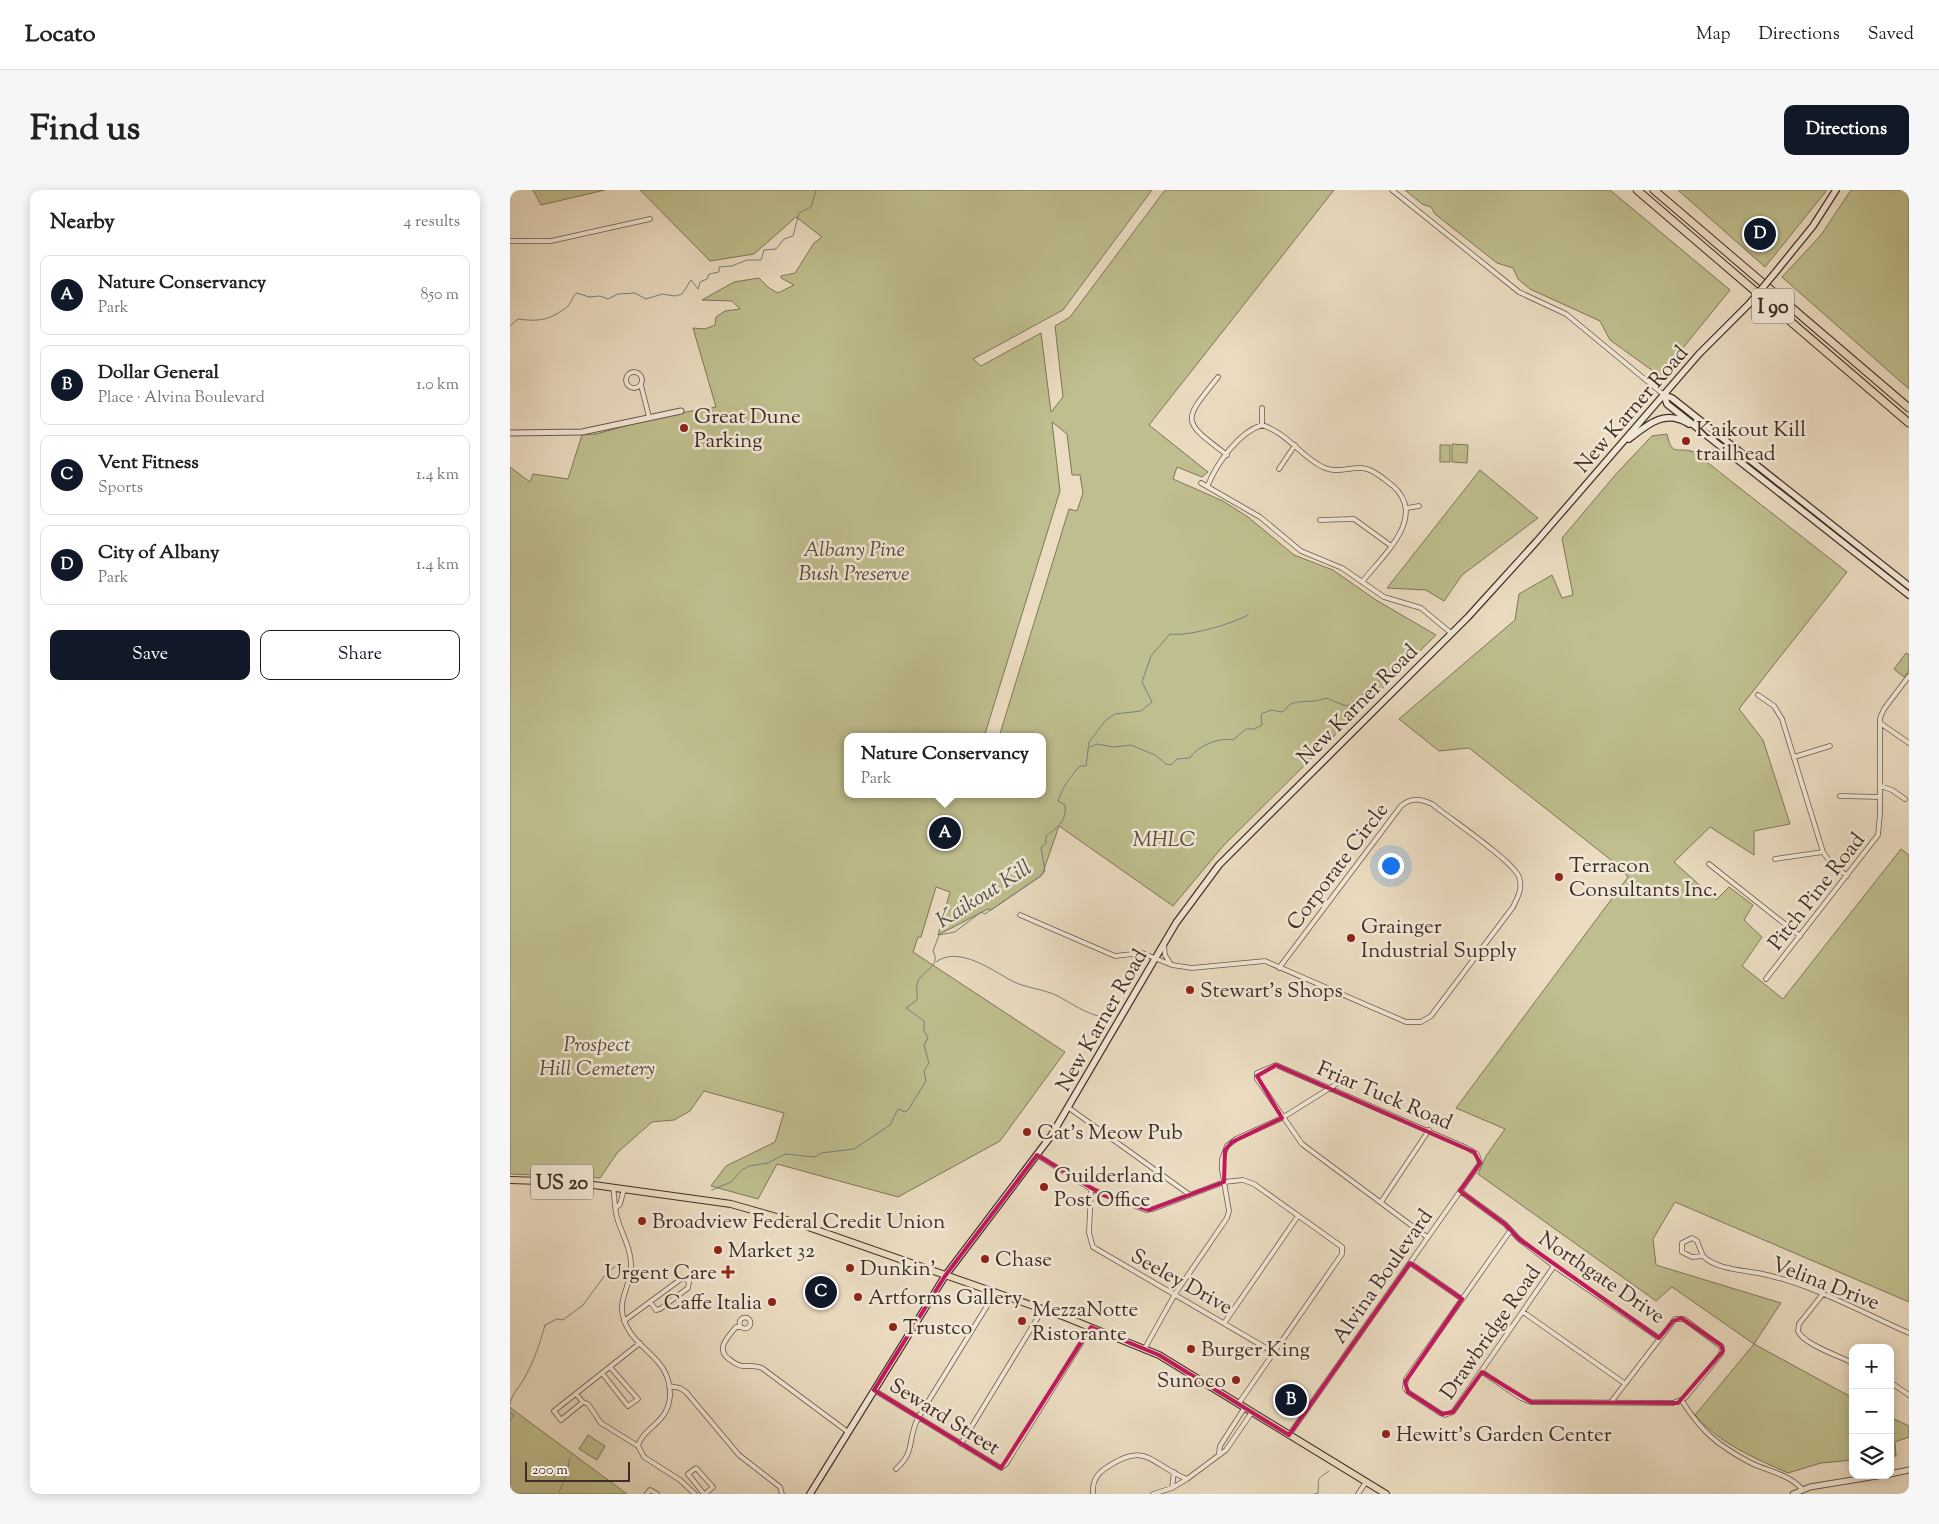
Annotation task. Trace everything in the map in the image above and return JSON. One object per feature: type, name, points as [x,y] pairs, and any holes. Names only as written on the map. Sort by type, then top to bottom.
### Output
[{"type":"highway","name":"I 90","points":[[1637,190],[1909,423]]},
{"type":"highway","name":"I 90","points":[[1654,190],[1909,408]]},
{"type":"main road","name":"New Karner Road","points":[[810,1494],[945,1276],[1037,1155],[1069,1108],[1185,909],[1227,855],[1451,633],[1537,541],[1699,354],[1749,304],[1813,226],[1836,190]]},
{"type":"main road","points":[[1664,395],[1667,404],[1909,594]]},
{"type":"main road","points":[[1664,395],[1672,398],[1909,586]]},
{"type":"main road","points":[[1619,446],[1649,424],[1668,417],[1682,420],[1716,442]]},
{"type":"main road","name":"US 20","points":[[510,1180],[572,1182],[708,1200],[744,1207],[1043,1309],[1145,1348],[1242,1405],[1386,1494]]},
{"type":"street","points":[[1392,190],[1519,292],[1566,314],[1664,395]]},
{"type":"street","points":[[510,241],[551,241],[650,219]]},
{"type":"street","points":[[641,385],[631,387],[627,384],[627,376],[633,372],[638,373],[642,377],[641,385],[648,417]]},
{"type":"street","points":[[1218,377],[1194,408],[1191,419],[1195,430],[1227,456]]},
{"type":"street","points":[[1262,408],[1262,425]]},
{"type":"street","points":[[510,433],[582,432],[680,411]]},
{"type":"street","points":[[1208,485],[1244,434],[1262,425],[1276,431],[1325,468],[1339,470],[1358,467],[1376,473],[1400,492],[1407,508],[1405,524],[1362,582]]},
{"type":"street","points":[[1279,469],[1295,445]]},
{"type":"street","points":[[1201,483],[1208,485],[1260,517],[1301,551],[1332,563],[1384,597],[1421,608],[1451,633]]},
{"type":"street","points":[[1407,508],[1419,506]]},
{"type":"street","points":[[1320,520],[1354,519],[1390,545]]},
{"type":"street","name":"Pitch Pine Road","points":[[1766,979],[1878,835],[1880,723],[1884,709],[1909,676]]},
{"type":"street","points":[[1758,695],[1778,710],[1823,852],[1831,863],[1847,876]]},
{"type":"street","points":[[1880,723],[1909,743]]},
{"type":"street","points":[[1794,757],[1830,746]]},
{"type":"street","points":[[1880,786],[1892,790],[1905,799]]},
{"type":"street","points":[[1840,796],[1880,797]]},
{"type":"street","name":"Corporate Circle","points":[[1020,915],[1115,956],[1142,953],[1172,965],[1199,968],[1260,961],[1406,1022],[1421,1022],[1431,1016],[1513,906],[1520,893],[1520,879],[1508,864],[1432,804],[1418,800],[1408,801],[1279,968]]},
{"type":"street","points":[[1775,859],[1823,852]]},
{"type":"street","points":[[1709,864],[1800,936]]},
{"type":"street","points":[[1165,943],[1165,956],[1172,965]]},
{"type":"street","name":"Friar Tuck Road","points":[[1282,1118],[1257,1076],[1257,1073],[1276,1065],[1429,1130],[1468,1148],[1479,1158]]},
{"type":"street","points":[[1145,1348],[1175,1294],[1227,1218],[1229,1211],[1222,1159],[1227,1146],[1236,1139],[1282,1118],[1346,1078]]},
{"type":"street","points":[[1069,1108],[1190,1195]]},
{"type":"street","points":[[1282,1118],[1302,1144],[1428,1237]]},
{"type":"street","points":[[1381,1202],[1429,1130]]},
{"type":"street","points":[[1037,1155],[1091,1189],[1136,1208],[1149,1210],[1224,1182],[1248,1181],[1343,1249],[1273,1352],[1220,1446],[1219,1453]]},
{"type":"street","name":"Alvina Boulevard","points":[[1289,1435],[1478,1167],[1479,1158]]},
{"type":"street","points":[[613,1187],[617,1218],[629,1250],[631,1267],[622,1296],[624,1321],[640,1343],[664,1368],[670,1386],[666,1412],[638,1446]]},
{"type":"street","points":[[617,1207],[620,1204],[624,1188]]},
{"type":"street","name":"Seeley Drive","points":[[1091,1189],[1089,1228],[1091,1244],[1099,1252],[1225,1322],[1273,1352]]},
{"type":"street","name":"Northgate Drive","points":[[1460,1191],[1506,1224],[1510,1230],[1554,1266],[1659,1338],[1673,1321],[1681,1318],[1722,1347],[1721,1354],[1682,1401]]},
{"type":"street","points":[[1225,1322],[1298,1216]]},
{"type":"street","points":[[1410,1263],[1462,1299],[1510,1230]]},
{"type":"street","name":"Velina Drive","points":[[1703,1256],[1696,1257],[1684,1254],[1681,1249],[1682,1242],[1688,1238],[1695,1239],[1703,1256],[1711,1262],[1784,1279],[1909,1333]]},
{"type":"street","name":"Drawbridge Road","points":[[1462,1299],[1404,1384],[1408,1392],[1440,1413],[1449,1414],[1453,1412],[1554,1266]]},
{"type":"street","points":[[624,1321],[651,1303],[681,1279],[685,1278],[689,1282],[688,1288],[660,1309],[656,1310],[651,1303]]},
{"type":"street","points":[[896,1469],[909,1455],[911,1434],[918,1418],[995,1293]]},
{"type":"street","points":[[1822,1295],[1798,1327],[1799,1335],[1849,1361]]},
{"type":"street","points":[[960,1444],[1043,1309]]},
{"type":"street","points":[[1523,1312],[1624,1384]]},
{"type":"street","points":[[740,1326],[736,1327],[724,1343],[722,1350],[724,1355],[740,1366],[754,1365],[762,1368],[848,1432]]},
{"type":"street","name":"Seward Street","points":[[874,1390],[1001,1468],[1006,1464],[1091,1327]]},
{"type":"street","points":[[1611,1402],[1659,1338]]},
{"type":"street","points":[[583,1402],[561,1420],[554,1411],[640,1343]]},
{"type":"street","points":[[602,1373],[628,1406],[638,1399],[610,1367]]},
{"type":"street","points":[[1482,1372],[1517,1396],[1531,1402],[1666,1404],[1682,1401],[1697,1424],[1707,1434],[1751,1463],[1792,1480],[1802,1490]]},
{"type":"street","points":[[1894,1385],[1909,1395]]},
{"type":"street","points":[[670,1386],[680,1388],[686,1392],[740,1455],[780,1487],[782,1493]]},
{"type":"street","points":[[576,1394],[583,1402],[588,1404],[602,1423],[638,1446],[644,1457],[680,1480],[694,1494]]},
{"type":"street","points":[[1153,1494],[1172,1488],[1230,1445],[1252,1412]]},
{"type":"street","points":[[1093,1494],[1093,1484],[1098,1474],[1128,1456],[1149,1457],[1187,1478]]},
{"type":"street","points":[[696,1468],[713,1487],[705,1494],[688,1474],[696,1468]]},
{"type":"street","points":[[1894,1473],[1909,1470]]},
{"type":"street","points":[[1172,1488],[1174,1472]]},
{"type":"street","points":[[1793,1494],[1802,1490],[1861,1479]]},
{"type":"street","points":[[1358,1494],[1366,1482]]},
{"type":"street","points":[[647,1494],[650,1490],[657,1494]]},
{"type":"highlighted area","points":[[1276,1065],[1474,1152],[1480,1163],[1460,1191],[1505,1224],[1519,1239],[1659,1338],[1673,1321],[1681,1318],[1721,1345],[1723,1351],[1678,1403],[1531,1402],[1482,1372],[1453,1412],[1442,1414],[1408,1392],[1405,1382],[1462,1299],[1410,1263],[1289,1435],[1159,1355],[1091,1327],[1001,1468],[874,1390],[945,1276],[1037,1155],[1103,1195],[1149,1210],[1224,1182],[1225,1150],[1232,1142],[1282,1118],[1257,1076]]},
{"type":"green space","points":[[533,190],[605,190],[541,205]]},
{"type":"green space","points":[[640,190],[1152,190],[1063,310],[973,359],[981,366],[1041,333],[1051,412],[1063,397],[1055,326],[1070,317],[1165,190],[1334,190],[1149,425],[1208,472],[1202,477],[1177,467],[1173,479],[1223,501],[1248,517],[1294,555],[1333,570],[1376,600],[1436,635],[1224,845],[1173,906],[1059,826],[1042,875],[991,910],[988,909],[938,935],[950,892],[936,887],[921,937],[918,937],[913,952],[1065,1052],[1000,1141],[898,1197],[777,1164],[758,1199],[711,1186],[726,1166],[775,1142],[784,1113],[704,1091],[690,1111],[674,1120],[652,1122],[618,1152],[600,1178],[510,1174],[510,467],[530,482],[533,474],[568,479],[582,435],[596,434],[662,416],[716,407],[693,328],[705,329],[715,325],[716,317],[725,311],[740,309],[732,301],[702,300],[734,282],[759,278],[769,288],[778,293],[794,285],[781,278],[781,276],[795,273],[814,243],[822,237],[796,217],[754,254],[710,261]],"holes":[[[1052,422],[1067,434],[1072,475],[1080,475],[1083,493],[1077,511],[1069,509],[1000,733],[1046,733],[1046,798],[844,798],[844,733],[985,733],[1060,491]]]},
{"type":"green space","points":[[1405,190],[1610,190],[1730,290],[1660,376],[1610,340],[1600,321],[1530,289],[1518,279],[1513,268],[1497,263],[1435,214],[1431,207],[1422,204]]},
{"type":"green space","points":[[1678,190],[1827,190],[1765,267]]},
{"type":"green space","points":[[1851,190],[1909,190],[1909,389],[1782,277],[1821,235]]},
{"type":"green space","points":[[1667,434],[1673,449],[1694,452],[1847,572],[1739,709],[1763,740],[1790,824],[1754,831],[1754,855],[1710,827],[1674,862],[1716,900],[1729,887],[1753,905],[1744,920],[1762,937],[1742,966],[1783,999],[1901,849],[1909,855],[1909,1302],[1675,1202],[1653,1239],[1656,1265],[1781,1303],[1754,1344],[1672,1287],[1656,1301],[1478,1174],[1486,1156],[1505,1129],[1456,1108],[1628,877],[1616,864],[1469,748],[1439,751],[1399,719],[1515,620],[1519,594],[1552,575],[1562,598],[1573,595],[1562,538],[1617,473],[1652,436]]},
{"type":"green space","points":[[1452,444],[1468,445],[1467,463],[1452,462]]},
{"type":"green space","points":[[1440,445],[1450,445],[1450,462],[1440,462]]},
{"type":"green space","points":[[1480,470],[1538,518],[1462,575],[1444,601],[1426,590],[1387,588]]},
{"type":"green space","points":[[1906,653],[1909,655],[1909,671],[1904,677],[1894,669]]},
{"type":"green space","points":[[1754,1344],[1849,1396],[1849,1460],[1821,1463],[1788,1473],[1726,1442],[1704,1425],[1695,1415]]},
{"type":"green space","points":[[510,1407],[516,1412],[627,1494],[510,1494]]},
{"type":"green space","points":[[1894,1419],[1909,1426],[1909,1437],[1895,1442],[1896,1456],[1894,1456]]},
{"type":"green space","points":[[588,1435],[605,1446],[597,1460],[579,1449]]},
{"type":"waterway","points":[[510,326],[518,319],[539,320],[550,317],[568,306],[577,293],[589,297],[600,296],[608,299],[618,294],[635,293],[646,299],[662,294],[675,296],[682,294],[691,280],[698,289],[700,282],[707,279],[709,274],[719,272],[719,267],[732,266],[747,260],[761,260],[764,250],[776,249],[784,239],[793,236],[799,213],[811,207],[816,190]]},
{"type":"waterway","name":"Kaikout Kill","points":[[712,1190],[731,1182],[742,1170],[749,1166],[768,1163],[785,1154],[815,1157],[821,1153],[854,1149],[890,1125],[898,1109],[905,1112],[908,1110],[926,1081],[924,1071],[929,1063],[924,1045],[928,1038],[924,1030],[924,1021],[906,1008],[917,1000],[917,984],[919,979],[935,961],[933,951],[939,935],[955,932],[981,912],[985,914],[1041,876],[1045,871],[1041,848],[1046,843],[1046,836],[1058,826],[1065,815],[1065,805],[1058,801],[1062,792],[1080,766],[1086,766],[1089,742],[1106,720],[1115,714],[1141,711],[1152,702],[1142,682],[1151,656],[1170,634],[1187,634],[1209,629],[1248,615]]},
{"type":"waterway","points":[[1090,747],[1097,744],[1114,747],[1131,745],[1155,755],[1166,764],[1171,765],[1177,759],[1190,758],[1209,743],[1227,739],[1233,740],[1246,729],[1254,729],[1262,725],[1261,714],[1271,710],[1282,712],[1289,705],[1295,703],[1326,698],[1346,706],[1351,704],[1414,652]]},
{"type":"waterway","points":[[936,962],[945,957],[954,956],[975,961],[1012,981],[1056,995],[1085,1011],[1104,1017]]},
{"type":"waterway","name":"Kaikout Kill","points":[[510,1405],[514,1394],[531,1365],[545,1325],[557,1319],[563,1320],[583,1305],[605,1275],[619,1263]]},
{"type":"waterway","name":"Kaikout Kill","points":[[510,1413],[514,1415],[510,1421]]},
{"type":"waterway","points":[[559,1492],[566,1476],[570,1458]]},
{"type":"waterway","points":[[1314,1494],[1318,1493],[1318,1481],[1329,1471]]},
{"type":"place","name":"City of Albany","points":[[1760,234]]},
{"type":"place","name":"Great Dune Parking","points":[[684,428]]},
{"type":"place","name":"Kaikout Kill trailhead","points":[[1686,441]]},
{"type":"place","name":"Nature Conservancy","points":[[945,833]]},
{"type":"place","name":"Terracon Consultants Inc.","points":[[1559,877]]},
{"type":"place","name":"Grainger Industrial Supply","points":[[1351,938]]},
{"type":"place","name":"Stewart's Shops","points":[[1190,990]]},
{"type":"place","name":"Cat's Meow Pub","points":[[1027,1132]]},
{"type":"place","name":"Guilderland Post Office","points":[[1044,1187]]},
{"type":"place","name":"Broadview Federal Credit Union","points":[[642,1221]]},
{"type":"place","name":"Market 32","points":[[718,1250]]},
{"type":"place","name":"Chase","points":[[985,1259]]},
{"type":"place","name":"Dunkin'","points":[[850,1268]]},
{"type":"place","name":"Urgent Care","points":[[728,1272]]},
{"type":"place","name":"Vent Fitness","points":[[821,1292]]},
{"type":"place","name":"Artforms Gallery","points":[[858,1297]]},
{"type":"place","name":"Caffe Italia","points":[[772,1302]]},
{"type":"place","name":"MezzaNotte Ristorante","points":[[1022,1321]]},
{"type":"place","name":"Trustco","points":[[893,1327]]},
{"type":"place","name":"Burger King","points":[[1191,1349]]},
{"type":"place","name":"Sunoco","points":[[1236,1380]]},
{"type":"place","name":"Dollar General","points":[[1291,1400]]},
{"type":"place","name":"Hewitt's Garden Center","points":[[1386,1434]]},
{"type":"park label","name":"Albany Pine Bush Preserve","points":[[854,561]]},
{"type":"park label","name":"MHLC","points":[[1164,839]]},
{"type":"park label","name":"Prospect Hill Cemetery","points":[[597,1056]]}]
